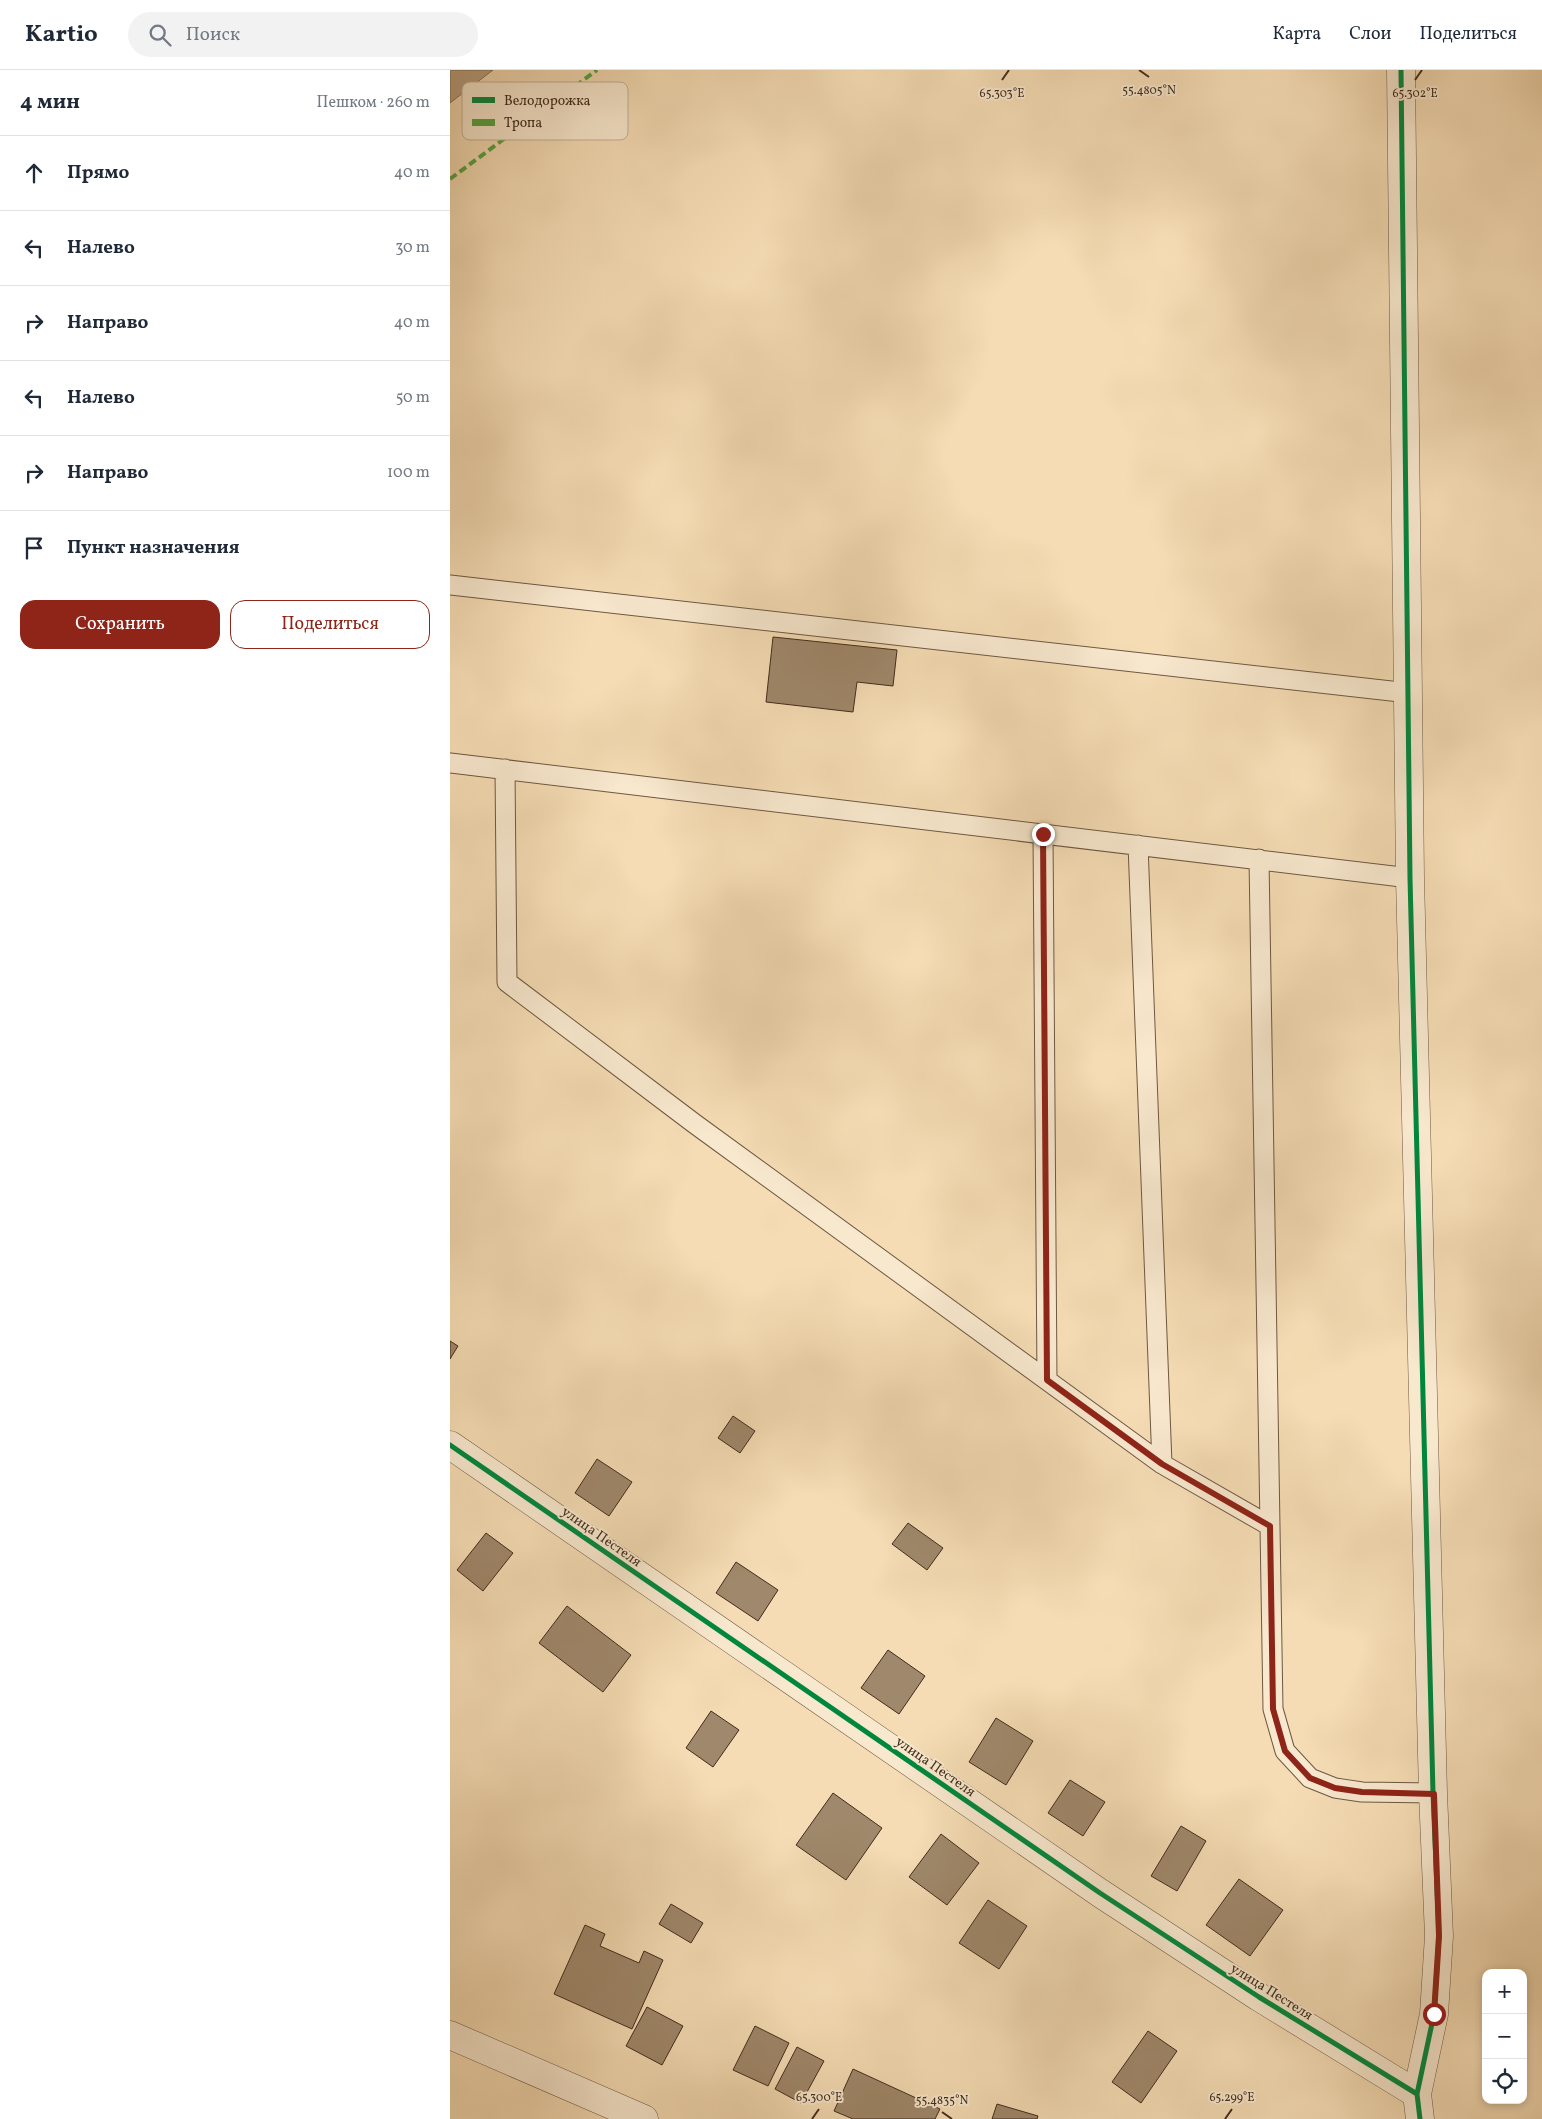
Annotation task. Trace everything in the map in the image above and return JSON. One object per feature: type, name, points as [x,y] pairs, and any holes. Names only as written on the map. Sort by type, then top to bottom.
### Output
[{"type":"street","points":[[1401,70],[1410,878],[1439,1936],[1434,2014],[1419,2106]]},
{"type":"street","name":"улица Пестеля","points":[[450,1445],[1100,1893],[1259,1996],[1419,2106]]},
{"type":"street","points":[[450,2035],[644,2119]]},
{"type":"lane","points":[[450,585],[1409,693]]},
{"type":"lane","points":[[450,763],[1410,878]]},
{"type":"lane","points":[[505,769],[506,982],[695,1124],[1162,1464],[1270,1526]]},
{"type":"lane","points":[[1043,834],[1047,1380]]},
{"type":"lane","points":[[1138,845],[1162,1464]]},
{"type":"lane","points":[[1258,860],[1273,1709],[1285,1751],[1310,1778],[1335,1788],[1362,1792],[1434,1794]]},
{"type":"shaded area","points":[[450,70],[493,70],[477,82],[462,82],[462,94],[450,103]]},
{"type":"building","points":[[773,637],[897,650],[893,686],[857,682],[853,712],[766,702]]},
{"type":"building","points":[[450,1341],[458,1346],[450,1359]]},
{"type":"building","points":[[733,1416],[755,1431],[740,1453],[718,1438]]},
{"type":"building","points":[[597,1459],[632,1482],[609,1516],[575,1493]]},
{"type":"building","points":[[908,1523],[943,1548],[927,1570],[892,1544]]},
{"type":"building","points":[[486,1533],[513,1553],[483,1591],[457,1570]]},
{"type":"building","points":[[736,1562],[778,1590],[758,1621],[716,1593]]},
{"type":"building","points":[[567,1606],[631,1655],[603,1692],[539,1643]]},
{"type":"building","points":[[888,1650],[925,1676],[899,1714],[861,1688]]},
{"type":"building","points":[[711,1711],[739,1730],[713,1767],[686,1748]]},
{"type":"building","points":[[996,1718],[1033,1741],[1006,1785],[969,1762]]},
{"type":"building","points":[[1070,1780],[1105,1802],[1083,1836],[1048,1813]]},
{"type":"building","points":[[833,1793],[882,1828],[846,1880],[796,1845]]},
{"type":"building","points":[[1181,1826],[1206,1841],[1177,1891],[1151,1876]]},
{"type":"building","points":[[941,1834],[979,1863],[947,1905],[909,1877]]},
{"type":"building","points":[[1239,1879],[1283,1910],[1250,1956],[1206,1925]]},
{"type":"building","points":[[988,1900],[1027,1926],[999,1969],[959,1943]]},
{"type":"building","points":[[671,1904],[703,1923],[691,1943],[659,1924]]},
{"type":"building","points":[[585,1925],[605,1934],[600,1946],[639,1963],[644,1951],[663,1960],[632,2029],[554,1994]]},
{"type":"building","points":[[647,2007],[683,2026],[662,2065],[626,2046]]},
{"type":"building","points":[[755,2026],[789,2043],[768,2086],[733,2070]]},
{"type":"building","points":[[1148,2031],[1177,2051],[1141,2103],[1112,2082]]},
{"type":"building","points":[[797,2047],[824,2061],[801,2103],[775,2089]]},
{"type":"building","points":[[853,2069],[940,2109],[935,2119],[853,2119],[834,2111]]},
{"type":"building","points":[[997,2104],[1038,2116],[1037,2119],[992,2119]]},
{"type":"marked path","points":[[581,82],[597,70]]},
{"type":"marked path","points":[[450,179],[503,140]]},
{"type":"cycle path","points":[[1401,70],[1410,878],[1433,1793],[1439,1936],[1434,2014],[1417,2094],[1420,2119]]},
{"type":"cycle path","points":[[450,1445],[1100,1893],[1259,1997],[1417,2094]]},
{"type":"route","points":[[1043,834],[1047,1380],[1162,1464],[1270,1526],[1273,1709],[1285,1751],[1310,1778],[1335,1788],[1362,1792],[1434,1794],[1439,1936],[1434,2014]]}]
